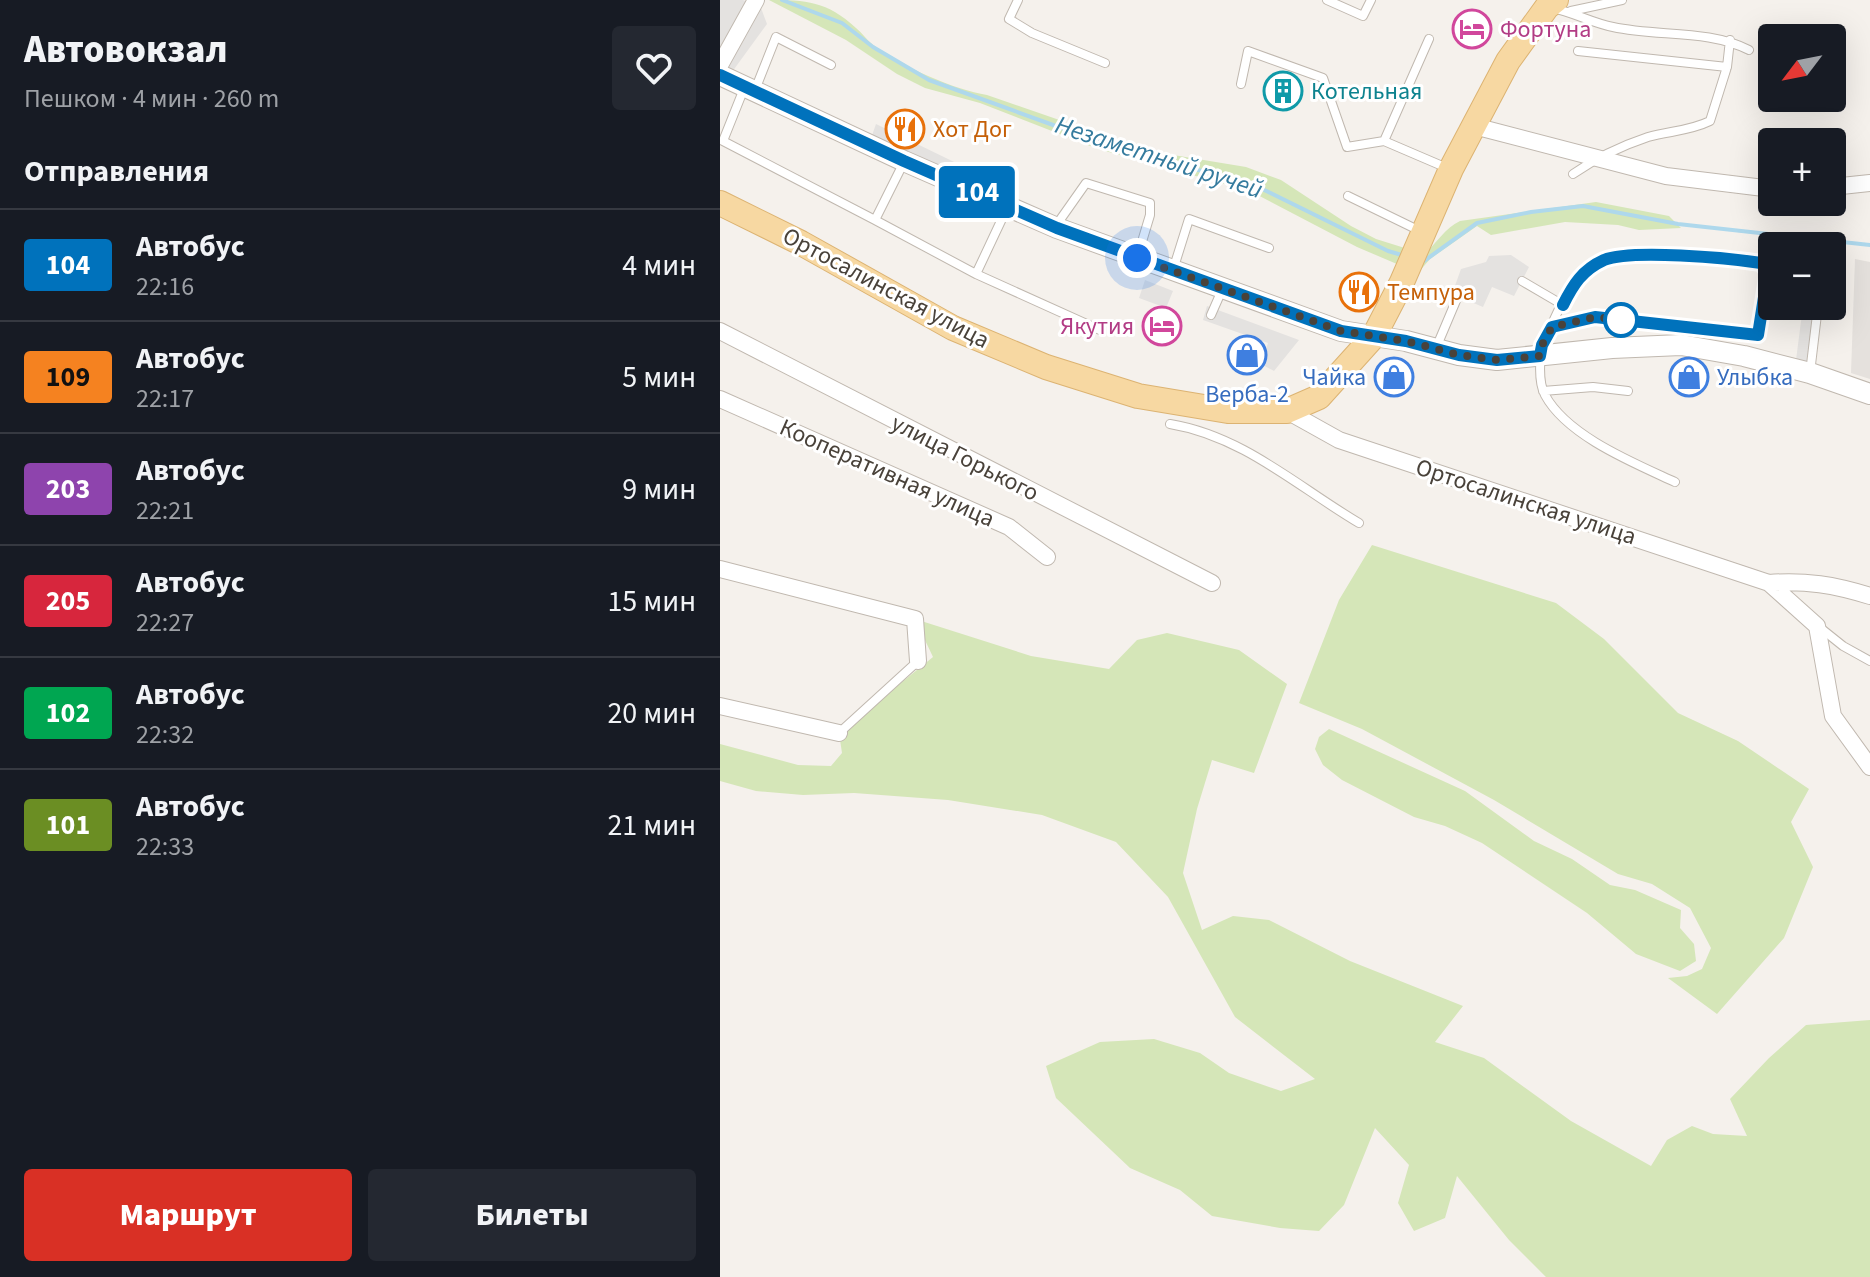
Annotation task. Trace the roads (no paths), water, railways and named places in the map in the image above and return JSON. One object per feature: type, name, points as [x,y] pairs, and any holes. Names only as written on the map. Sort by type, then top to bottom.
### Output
[{"type":"main road","name":"Ортосалинская улица","points":[[720,203],[801,243],[953,328],[1033,361],[1207,419],[1228,411],[1287,411],[1319,397],[1374,336],[1402,282],[1451,169],[1508,61],[1558,6]]},
{"type":"street","points":[[720,65],[754,3]]},
{"type":"street","points":[[720,75],[1055,227],[1341,331],[1497,360],[1612,348],[1681,345],[1744,356],[1810,373],[1870,394]]},
{"type":"street","points":[[1474,126],[1666,176],[1758,187]]},
{"type":"street","points":[[1846,186],[1870,183]]},
{"type":"street","name":"улица Горького","points":[[720,331],[1212,583]]},
{"type":"street","name":"Кооперативная улица","points":[[720,399],[1009,527],[1047,557]]},
{"type":"street","name":"Ортосалинская улица","points":[[1287,411],[1339,440],[1769,583],[1821,582],[1870,596]]},
{"type":"street","points":[[720,569],[915,619],[918,661]]},
{"type":"street","name":"Ортосалинская улица","points":[[1769,583],[1817,626]]},
{"type":"street","points":[[1817,626],[1833,716],[1870,767]]},
{"type":"street","points":[[720,706],[839,733]]},
{"type":"lane","points":[[1018,0],[1009,19],[1032,33],[1105,63]]},
{"type":"lane","points":[[1327,0],[1363,16],[1371,0]]},
{"type":"lane","points":[[1558,6],[1622,0]]},
{"type":"lane","points":[[1558,6],[1611,27],[1730,40],[1749,50]]},
{"type":"lane","points":[[831,65],[776,37],[723,141],[976,274],[1100,330]]},
{"type":"lane","points":[[1384,141],[1429,39]]},
{"type":"lane","points":[[1573,174],[1597,158],[1649,137],[1696,128],[1710,121],[1727,67],[1730,40]]},
{"type":"lane","points":[[1241,84],[1248,51],[1323,78],[1347,147],[1384,141],[1451,169]]},
{"type":"lane","points":[[1578,51],[1727,67]]},
{"type":"lane","points":[[875,220],[904,161]]},
{"type":"lane","points":[[1055,227],[1086,183],[1150,203],[1150,215],[1137,258]]},
{"type":"lane","points":[[1348,196],[1420,241]]},
{"type":"lane","points":[[976,274],[1009,205]]},
{"type":"lane","points":[[1173,271],[1189,219],[1269,248]]},
{"type":"lane","points":[[1552,327],[1595,317],[1758,335],[1768,272],[1761,263],[1634,255],[1606,259],[1585,271],[1574,282],[1542,345],[1543,391],[1560,416],[1585,434],[1675,482]]},
{"type":"lane","points":[[1522,281],[1563,305]]},
{"type":"lane","points":[[1211,315],[1222,288]]},
{"type":"lane","points":[[1436,348],[1458,296]]},
{"type":"lane","points":[[1810,373],[1816,320]]},
{"type":"lane","points":[[1543,391],[1593,387],[1628,391]]},
{"type":"lane","points":[[1170,424],[1207,419],[1260,459],[1359,523]]},
{"type":"lane","name":"Ортосалинская улица","points":[[1817,626],[1870,661]]},
{"type":"lane","points":[[839,733],[918,661]]},
{"type":"waterway","name":"Незаметный ручей","points":[[782,0],[842,23],[873,47],[929,80],[1067,130],[1185,167],[1246,181],[1388,251],[1405,256]]},
{"type":"waterway","name":"Незаметный ручей","points":[[1421,260],[1424,261],[1477,223],[1583,206],[1678,224],[1870,245]]},
{"type":"place","name":"Фортуна","points":[[1472,29]]},
{"type":"place","name":"Котельная","points":[[1283,91]]},
{"type":"place","name":"Хот Дог","points":[[905,129]]},
{"type":"place","name":"Темпура","points":[[1359,292]]},
{"type":"place","name":"Якутия","points":[[1162,326]]},
{"type":"place","name":"Верба-2","points":[[1247,355]]},
{"type":"place","name":"Чайка","points":[[1394,377]]},
{"type":"place","name":"Улыбка","points":[[1689,377]]}]
